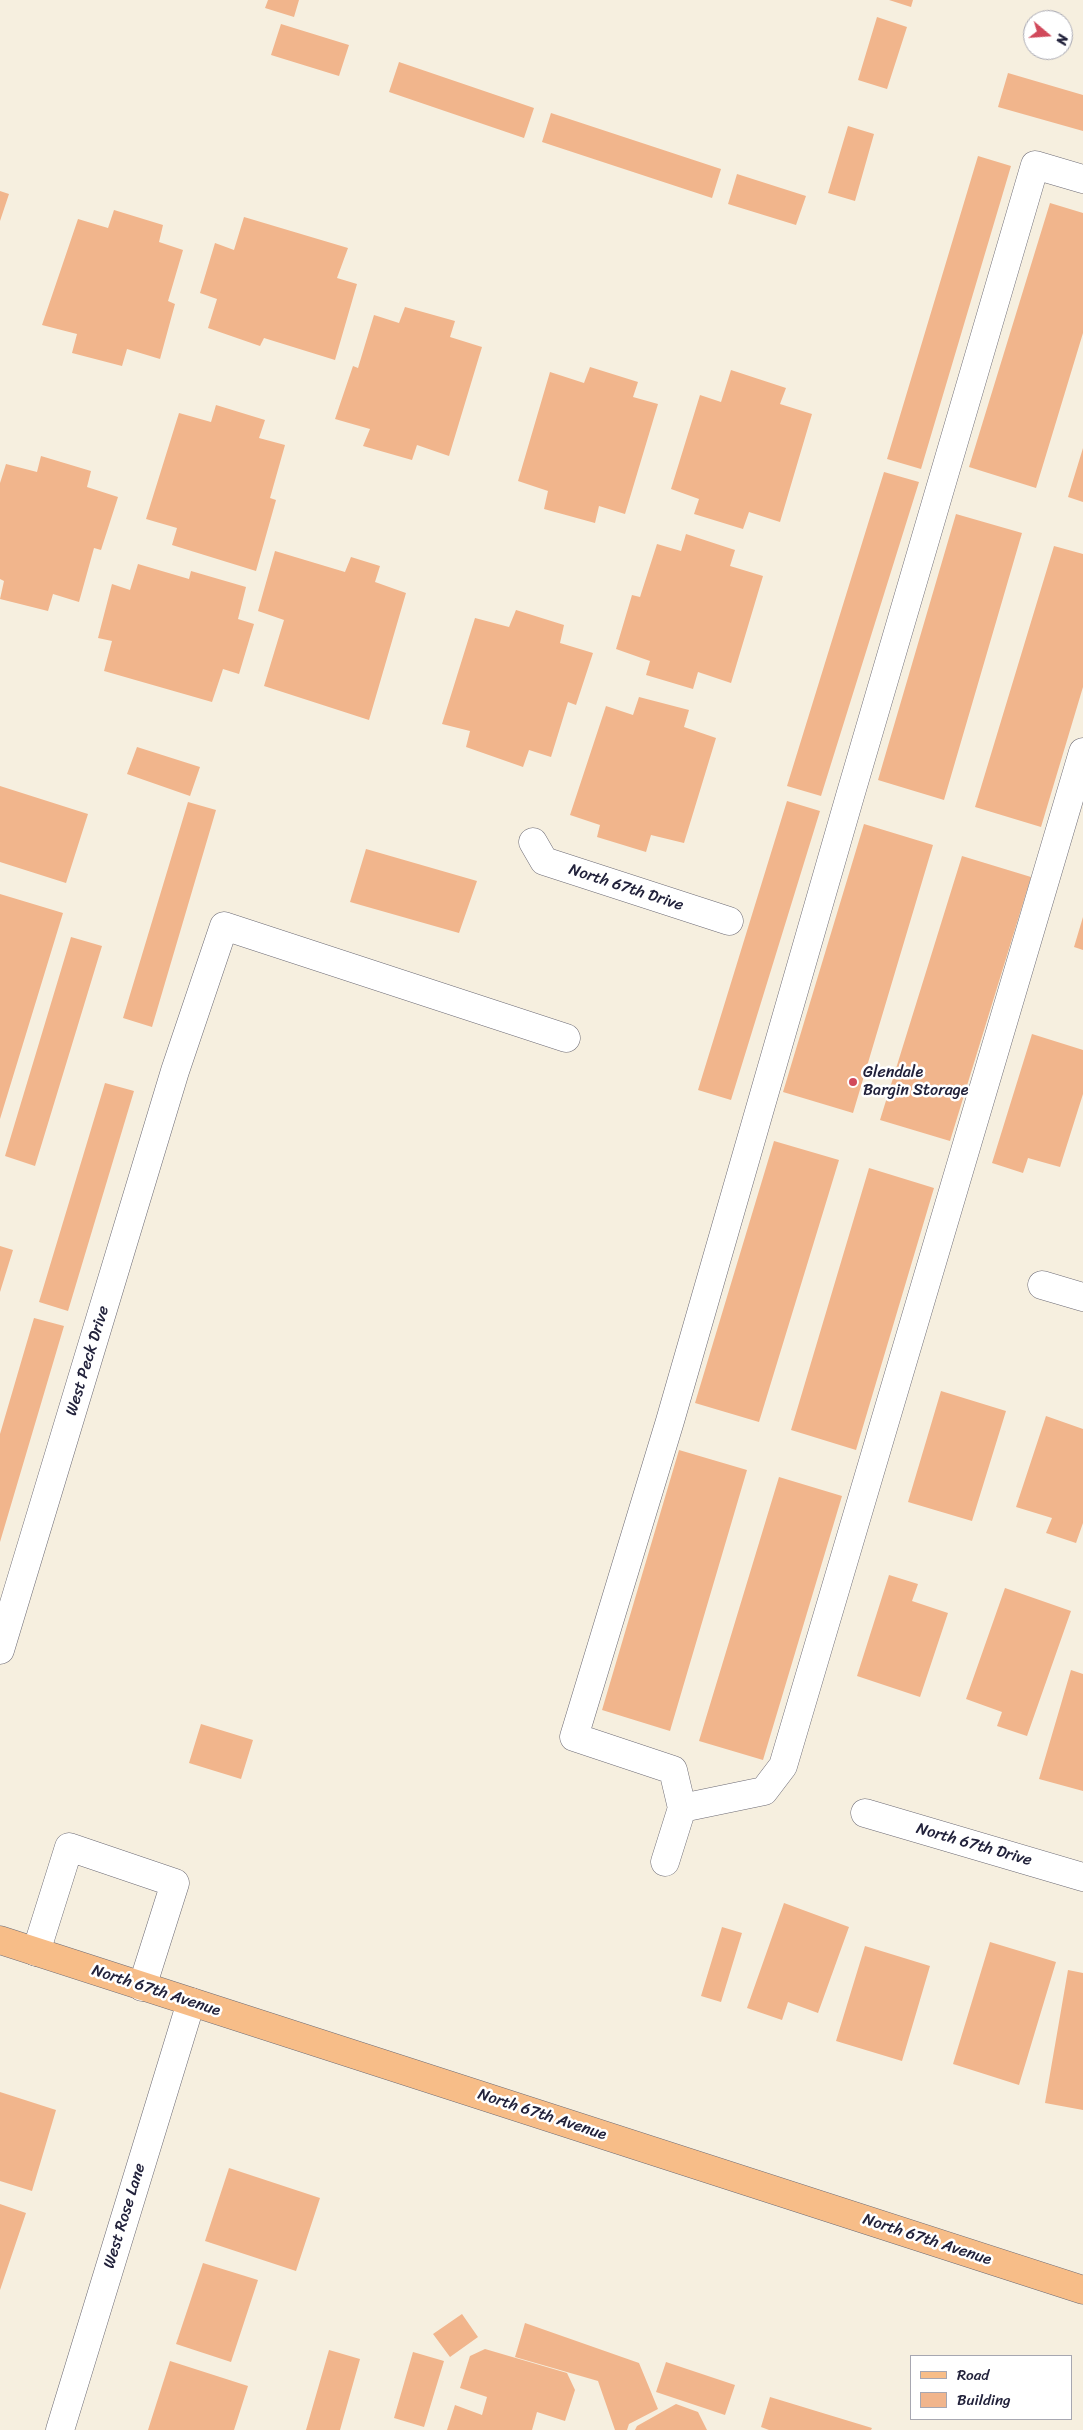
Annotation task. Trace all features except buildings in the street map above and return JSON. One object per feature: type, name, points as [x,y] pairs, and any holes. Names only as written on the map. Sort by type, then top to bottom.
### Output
[{"type":"main road","name":"North 67th Avenue","points":[[0,1940],[1083,2290]]},
{"type":"street","points":[[665,1862],[682,1808],[673,1770],[574,1737],[670,1421],[850,796],[1035,165],[1083,179]]},
{"type":"street","points":[[682,1808],[764,1791],[783,1766],[1083,752]]},
{"type":"street","name":"North 67th Drive","points":[[533,842],[544,861],[729,921]]},
{"type":"street","name":"West Peck Drive","points":[[0,1650],[175,1072],[224,926],[566,1038]]},
{"type":"street","points":[[1042,1285],[1083,1297]]},
{"type":"street","name":"North 67th Drive","points":[[865,1813],[1083,1877]]},
{"type":"street","points":[[36,1952],[68,1847],[175,1883],[142,1987]]},
{"type":"street","name":"West Rose Lane","points":[[60,2430],[190,2002]]},
{"type":"place","name":"Glendale Bargin Storage","points":[[853,1082]]}]
